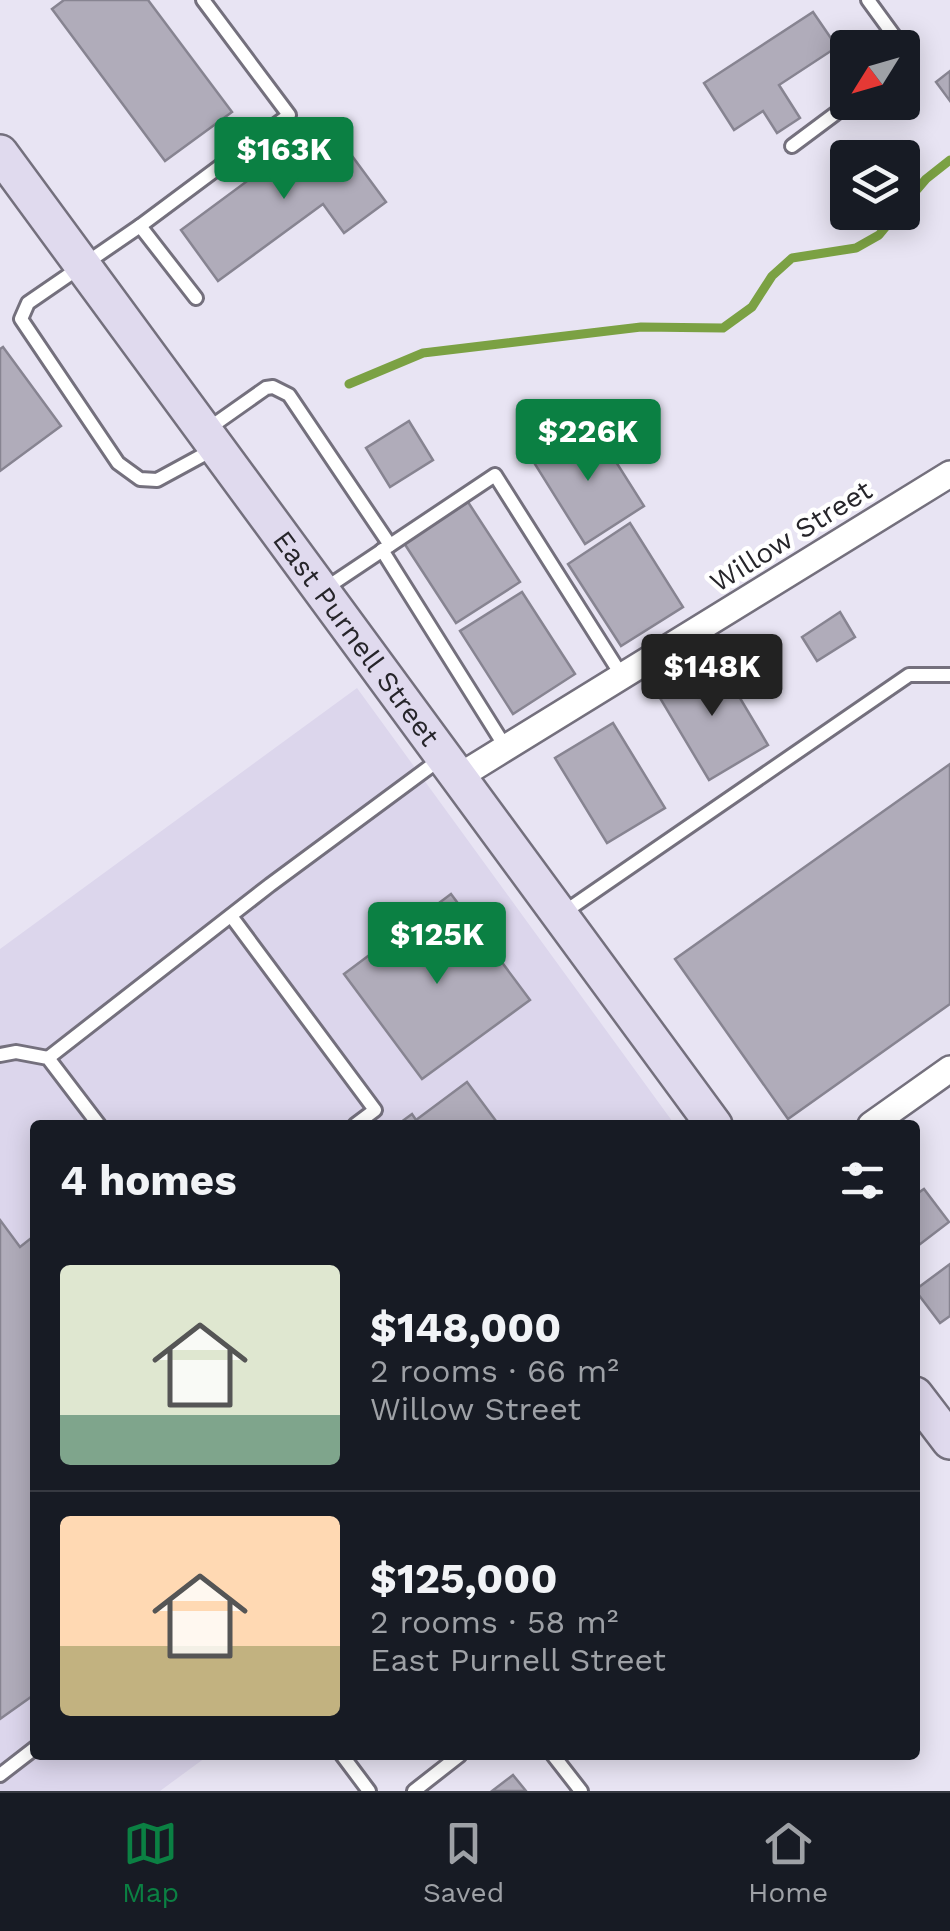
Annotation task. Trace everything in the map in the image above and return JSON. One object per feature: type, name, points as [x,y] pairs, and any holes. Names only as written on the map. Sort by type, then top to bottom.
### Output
[{"type":"street","name":"East Purnell Street","points":[[0,154],[710,1120]]},
{"type":"street","name":"Willow Street","points":[[452,766],[506,748],[950,474]]},
{"type":"street","points":[[878,1120],[950,1069]]},
{"type":"street","points":[[920,1402],[950,1441]]},
{"type":"lane","points":[[203,0],[289,116],[28,304],[20,319],[118,464],[140,479],[158,480],[210,440],[266,388],[289,396],[386,547],[506,748]]},
{"type":"lane","points":[[868,0],[890,30]]},
{"type":"lane","points":[[792,146],[830,118]]},
{"type":"lane","points":[[140,226],[196,298]]},
{"type":"lane","points":[[321,591],[495,475],[622,676]]},
{"type":"lane","points":[[561,914],[910,674],[950,674]]},
{"type":"lane","points":[[48,1058],[231,916],[452,766]]},
{"type":"lane","points":[[231,916],[375,1110],[362,1120]]},
{"type":"lane","points":[[0,1055],[16,1052],[48,1058],[95,1120]]},
{"type":"lane","points":[[0,1775],[30,1752]]},
{"type":"lane","points":[[346,1760],[369,1791]]},
{"type":"lane","points":[[414,1791],[454,1760]]},
{"type":"lane","points":[[556,1760],[581,1791]]},
{"type":"shaded area","points":[[357,688],[671,1120],[30,1120],[30,1760],[202,1760],[160,1791],[0,1791],[0,949]]},
{"type":"building","points":[[64,0],[148,0],[232,112],[165,161],[52,9]]},
{"type":"building","points":[[813,12],[830,37],[830,52],[779,85],[800,118],[777,133],[763,111],[734,130],[704,83]]},
{"type":"building","points":[[950,71],[950,101],[936,82]]},
{"type":"building","points":[[327,122],[386,202],[344,233],[323,204],[218,281],[181,230]]},
{"type":"building","points":[[3,347],[61,426],[0,471],[0,349]]},
{"type":"building","points":[[409,421],[433,460],[390,487],[366,448]]},
{"type":"building","points":[[592,424],[644,506],[585,544],[533,461]]},
{"type":"building","points":[[468,502],[520,582],[456,623],[404,543]]},
{"type":"building","points":[[630,523],[683,607],[621,646],[568,564]]},
{"type":"building","points":[[522,592],[575,674],[513,714],[460,631]]},
{"type":"building","points":[[840,612],[855,637],[817,661],[802,637]]},
{"type":"building","points":[[716,658],[768,745],[709,780],[657,693]]},
{"type":"building","points":[[613,723],[665,808],[607,843],[555,758]]},
{"type":"building","points":[[950,764],[950,1004],[788,1119],[675,959]]},
{"type":"building","points":[[451,894],[530,1000],[422,1079],[344,974]]},
{"type":"building","points":[[467,1082],[495,1120],[416,1120]]},
{"type":"building","points":[[924,1189],[949,1222],[920,1244],[920,1192]]},
{"type":"building","points":[[0,1220],[20,1247],[30,1239],[30,1698],[0,1719]]},
{"type":"building","points":[[950,1264],[950,1316],[940,1323],[920,1297],[920,1286]]},
{"type":"building","points":[[513,1775],[526,1791],[492,1791]]},
{"type":"waterway","points":[[920,186],[950,160]]},
{"type":"waterway","points":[[349,384],[423,353],[641,327],[723,328],[752,307],[772,276],[792,258],[856,248],[883,230]]}]
